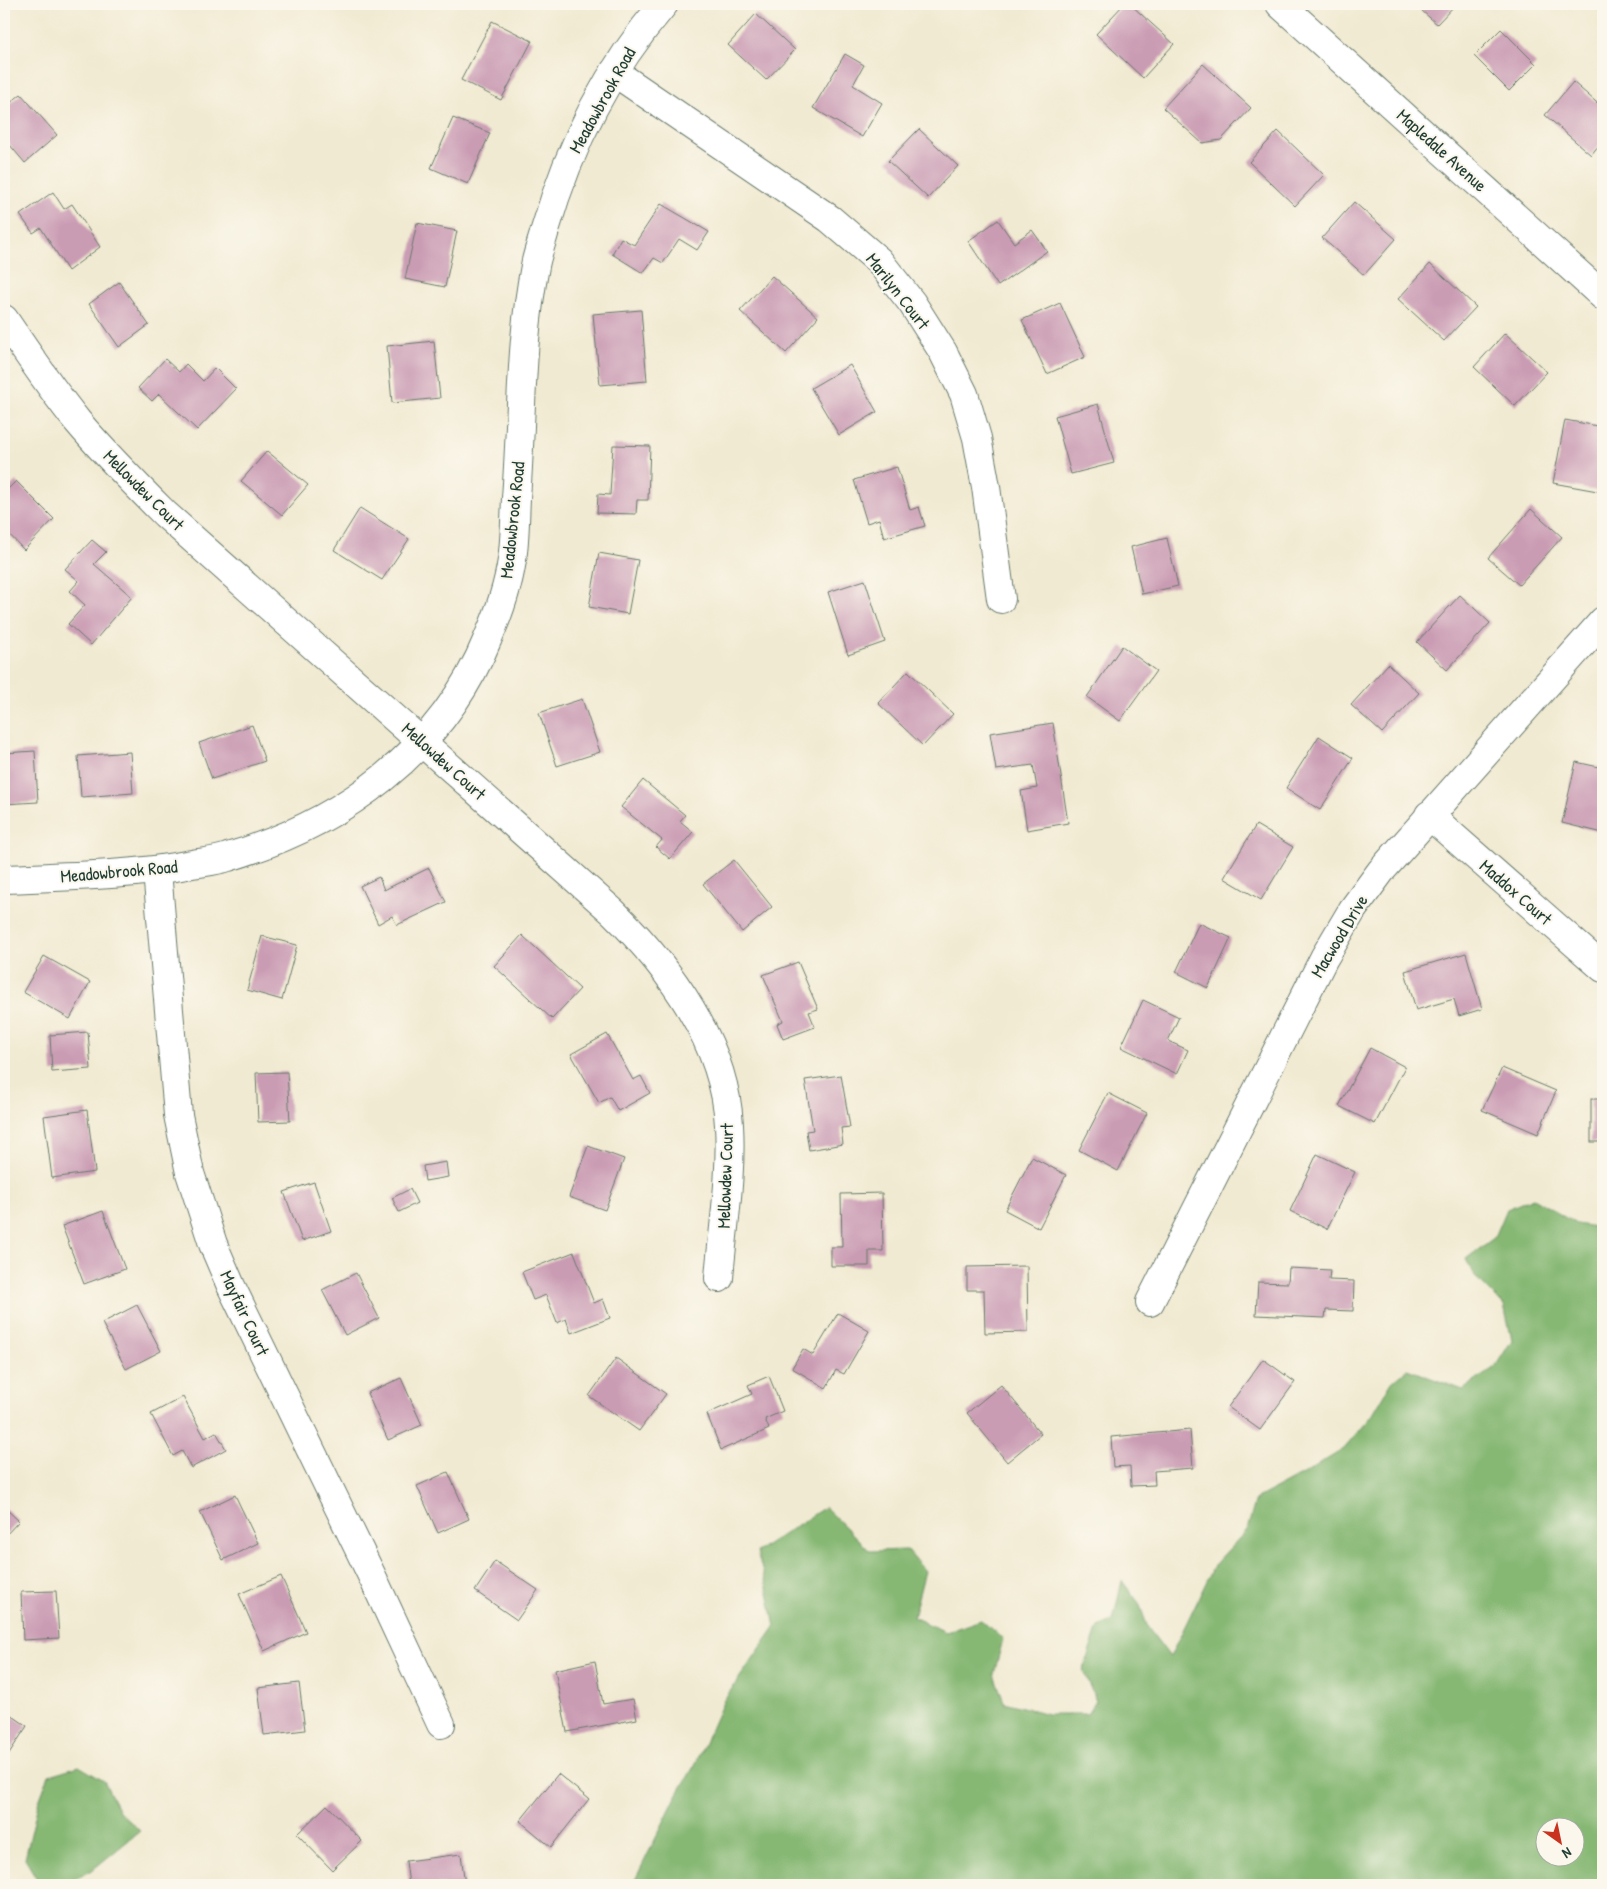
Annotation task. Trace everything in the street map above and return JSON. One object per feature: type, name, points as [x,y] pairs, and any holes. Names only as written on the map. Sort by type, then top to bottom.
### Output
[{"type":"street","name":"Meadowbrook Road","points":[[4,879],[157,871],[226,858],[282,838],[335,812],[389,775],[434,730],[458,696],[480,659],[500,611],[512,560],[520,440],[523,344],[535,264],[554,197],[580,133],[614,72],[645,26],[664,4]]},
{"type":"street","name":"Mapledale Avenue","points":[[1280,4],[1603,296]]},
{"type":"street","name":"Marilyn Court","points":[[614,72],[830,219],[879,260],[912,303],[943,352],[964,394],[978,438],[1001,599]]},
{"type":"street","name":"Mellowdew Court","points":[[4,319],[77,420],[107,456],[138,488],[613,912],[662,965],[685,998],[708,1044],[718,1070],[725,1098],[729,1123],[730,1153],[719,1278]]},
{"type":"street","name":"Macwood Drive","points":[[1150,1302],[1324,958],[1358,901],[1381,871],[1429,816],[1603,621]]},
{"type":"street","name":"Maddox Court","points":[[1429,816],[1603,968]]},
{"type":"street","name":"Mayfair Court","points":[[157,871],[178,1115],[190,1174],[213,1244],[231,1286],[372,1576],[441,1724]]},
{"type":"green space","points":[[1533,1198],[1576,1224],[1603,1228],[1603,1885],[634,1885],[676,1797],[696,1763],[724,1700],[775,1627],[767,1587],[757,1552],[825,1507],[870,1551],[907,1550],[925,1571],[913,1617],[946,1632],[981,1620],[1003,1639],[994,1674],[1004,1702],[1048,1714],[1087,1714],[1096,1701],[1083,1670],[1098,1627],[1113,1621],[1122,1581],[1139,1603],[1148,1628],[1170,1657],[1215,1564],[1247,1530],[1256,1499],[1344,1449],[1372,1416],[1392,1382],[1407,1369],[1463,1390],[1495,1367],[1512,1340],[1504,1306],[1474,1276],[1466,1259],[1495,1237],[1507,1209]]},
{"type":"green space","points":[[79,1766],[104,1781],[119,1811],[140,1831],[91,1871],[67,1883],[37,1879],[25,1859],[38,1804],[49,1775]]},
{"type":"building","points":[[1124,4],[1130,4],[1174,44],[1143,78],[1096,34]]},
{"type":"building","points":[[1414,4],[1456,4],[1437,24]]},
{"type":"building","points":[[756,14],[795,50],[766,80],[728,45]]},
{"type":"building","points":[[492,21],[532,41],[501,100],[461,80]]},
{"type":"building","points":[[1501,29],[1536,64],[1509,91],[1474,56]]},
{"type":"building","points":[[845,54],[864,65],[853,85],[882,103],[862,137],[813,108]]},
{"type":"building","points":[[1203,64],[1251,108],[1221,140],[1202,143],[1163,108]]},
{"type":"building","points":[[1573,82],[1603,108],[1603,140],[1591,155],[1545,115]]},
{"type":"building","points":[[21,94],[57,135],[25,163],[4,138],[4,108]]},
{"type":"building","points":[[453,118],[490,133],[468,184],[431,168]]},
{"type":"building","points":[[919,129],[958,166],[928,198],[888,161]]},
{"type":"building","points":[[1278,131],[1324,175],[1295,206],[1249,162]]},
{"type":"building","points":[[53,192],[64,209],[72,204],[100,247],[68,271],[41,228],[33,233],[20,215]]},
{"type":"building","points":[[1354,202],[1396,239],[1364,275],[1322,238]]},
{"type":"building","points":[[661,204],[709,232],[697,250],[679,239],[663,263],[654,258],[643,273],[612,254],[621,238],[634,245]]},
{"type":"building","points":[[998,220],[1014,243],[1032,230],[1047,251],[998,286],[968,241]]},
{"type":"building","points":[[417,223],[457,231],[445,287],[405,279]]},
{"type":"building","points":[[1430,264],[1476,307],[1444,341],[1398,299]]},
{"type":"building","points":[[772,276],[818,317],[786,353],[740,311]]},
{"type":"building","points":[[119,282],[149,325],[119,347],[89,304]]},
{"type":"building","points":[[1060,303],[1085,357],[1047,374],[1022,320]]},
{"type":"building","points":[[641,310],[647,381],[600,385],[593,314]]},
{"type":"building","points":[[1505,333],[1547,372],[1515,406],[1474,367]]},
{"type":"building","points":[[434,341],[440,398],[392,403],[387,346]]},
{"type":"building","points":[[165,359],[179,372],[186,364],[203,381],[215,368],[236,389],[197,430],[159,394],[152,401],[138,388]]},
{"type":"building","points":[[850,365],[877,412],[839,435],[811,388]]},
{"type":"building","points":[[1098,404],[1114,463],[1071,474],[1055,416]]},
{"type":"building","points":[[1565,420],[1603,427],[1603,492],[1553,483]]},
{"type":"building","points":[[613,445],[650,446],[648,500],[637,500],[636,514],[597,513],[598,494],[610,495]]},
{"type":"building","points":[[267,451],[308,485],[282,515],[241,481]]},
{"type":"building","points":[[897,467],[910,510],[919,507],[925,526],[884,538],[879,519],[867,523],[854,480]]},
{"type":"building","points":[[16,481],[54,519],[24,550],[4,529],[4,493]]},
{"type":"building","points":[[360,508],[409,539],[382,580],[334,550]]},
{"type":"building","points":[[1531,509],[1562,537],[1519,585],[1488,558]]},
{"type":"building","points":[[1167,538],[1178,586],[1142,594],[1131,547]]},
{"type":"building","points":[[92,540],[106,552],[94,564],[132,597],[91,645],[68,624],[85,605],[70,591],[79,581],[65,569]]},
{"type":"building","points":[[599,553],[638,560],[628,614],[589,607]]},
{"type":"building","points":[[865,580],[885,642],[848,655],[828,592]]},
{"type":"building","points":[[1460,595],[1490,623],[1447,670],[1417,642]]},
{"type":"building","points":[[1122,646],[1156,671],[1120,721],[1087,697]]},
{"type":"building","points":[[1388,664],[1419,693],[1382,733],[1351,705]]},
{"type":"building","points":[[908,671],[953,714],[923,746],[878,703]]},
{"type":"building","points":[[582,699],[600,752],[557,766],[539,713]]},
{"type":"building","points":[[1053,723],[1068,823],[1027,830],[1021,791],[1037,788],[1033,765],[996,770],[990,733]]},
{"type":"building","points":[[252,725],[265,761],[212,779],[199,743]]},
{"type":"building","points":[[1319,736],[1353,758],[1320,810],[1286,788]]},
{"type":"building","points":[[35,751],[38,802],[4,804],[4,753]]},
{"type":"building","points":[[130,752],[133,793],[81,797],[78,756]]},
{"type":"building","points":[[1576,762],[1603,768],[1603,833],[1562,823]]},
{"type":"building","points":[[643,780],[685,815],[680,821],[693,832],[670,859],[656,847],[662,840],[621,807]]},
{"type":"building","points":[[1256,825],[1293,847],[1261,900],[1224,878]]},
{"type":"building","points":[[734,860],[772,907],[742,932],[703,884]]},
{"type":"building","points":[[429,868],[446,902],[397,925],[392,916],[378,924],[360,886],[379,877],[384,890]]},
{"type":"building","points":[[1199,923],[1231,938],[1208,988],[1176,972]]},
{"type":"building","points":[[522,935],[580,989],[552,1019],[494,966]]},
{"type":"building","points":[[262,936],[297,945],[282,1000],[247,990]]},
{"type":"building","points":[[1466,953],[1482,1009],[1459,1016],[1454,999],[1416,1010],[1405,971]]},
{"type":"building","points":[[44,956],[90,982],[70,1019],[23,992]]},
{"type":"building","points":[[798,962],[818,1009],[809,1012],[815,1027],[783,1039],[777,1024],[783,1021],[763,975]]},
{"type":"building","points":[[1143,1000],[1179,1017],[1168,1041],[1188,1050],[1177,1074],[1121,1047]]},
{"type":"building","points":[[88,1032],[91,1069],[52,1072],[50,1035]]},
{"type":"building","points":[[607,1034],[633,1080],[641,1076],[650,1093],[618,1111],[610,1097],[599,1103],[571,1054]]},
{"type":"building","points":[[1370,1048],[1405,1067],[1375,1124],[1339,1106]]},
{"type":"building","points":[[1502,1068],[1556,1091],[1538,1134],[1482,1110]]},
{"type":"building","points":[[287,1072],[290,1121],[258,1122],[256,1073]]},
{"type":"building","points":[[841,1075],[850,1127],[841,1128],[843,1144],[809,1150],[806,1131],[813,1130],[805,1080]]},
{"type":"building","points":[[1108,1093],[1147,1113],[1118,1171],[1079,1150]]},
{"type":"building","points":[[1591,1099],[1603,1099],[1603,1142],[1591,1142]]},
{"type":"building","points":[[87,1110],[95,1172],[52,1178],[44,1116]]},
{"type":"building","points":[[588,1146],[624,1159],[605,1210],[569,1197]]},
{"type":"building","points":[[1317,1154],[1355,1172],[1327,1229],[1290,1211]]},
{"type":"building","points":[[1032,1157],[1066,1175],[1039,1228],[1005,1210]]},
{"type":"building","points":[[446,1162],[448,1177],[425,1181],[423,1166]]},
{"type":"building","points":[[314,1182],[331,1231],[302,1241],[284,1192]]},
{"type":"building","points":[[410,1189],[417,1203],[399,1212],[392,1198]]},
{"type":"building","points":[[882,1193],[883,1251],[869,1251],[869,1266],[831,1266],[831,1247],[842,1247],[841,1194]]},
{"type":"building","points":[[103,1211],[125,1269],[84,1284],[62,1226]]},
{"type":"building","points":[[574,1252],[594,1303],[603,1299],[610,1318],[571,1333],[566,1319],[557,1323],[546,1295],[533,1300],[522,1272]]},
{"type":"building","points":[[1027,1266],[1028,1332],[985,1333],[984,1290],[967,1290],[967,1267]]},
{"type":"building","points":[[1289,1268],[1330,1270],[1329,1280],[1354,1281],[1353,1311],[1326,1310],[1325,1318],[1256,1315],[1258,1282],[1288,1283]]},
{"type":"building","points":[[356,1273],[379,1318],[345,1335],[322,1290]]},
{"type":"building","points":[[137,1305],[161,1351],[126,1369],[102,1323]]},
{"type":"building","points":[[838,1313],[869,1331],[844,1374],[836,1370],[826,1388],[792,1368],[803,1349],[813,1355]]},
{"type":"building","points":[[616,1358],[666,1394],[639,1431],[589,1396]]},
{"type":"building","points":[[1263,1359],[1295,1382],[1260,1430],[1228,1407]]},
{"type":"building","points":[[769,1376],[783,1411],[765,1419],[769,1429],[721,1450],[707,1414],[752,1394],[748,1385]]},
{"type":"building","points":[[401,1378],[422,1425],[388,1440],[367,1393]]},
{"type":"building","points":[[1001,1385],[1041,1434],[1007,1462],[967,1413]]},
{"type":"building","points":[[183,1397],[205,1438],[216,1432],[226,1449],[191,1468],[182,1451],[173,1456],[151,1414]]},
{"type":"building","points":[[1190,1430],[1193,1468],[1154,1471],[1155,1485],[1131,1486],[1130,1466],[1113,1467],[1111,1437]]},
{"type":"building","points":[[448,1472],[469,1519],[438,1533],[417,1486]]},
{"type":"building","points":[[235,1495],[258,1543],[223,1560],[200,1512]]},
{"type":"building","points":[[4,1507],[19,1521],[4,1537]]},
{"type":"building","points":[[495,1561],[538,1590],[517,1620],[475,1591]]},
{"type":"building","points":[[281,1576],[306,1632],[264,1651],[239,1594]]},
{"type":"building","points":[[56,1591],[59,1638],[23,1640],[21,1592]]},
{"type":"building","points":[[595,1661],[603,1704],[633,1699],[637,1719],[567,1732],[555,1670]]},
{"type":"building","points":[[299,1683],[305,1730],[264,1735],[258,1688]]},
{"type":"building","points":[[4,1710],[27,1726],[4,1761]]},
{"type":"building","points":[[558,1774],[589,1799],[551,1847],[520,1821]]},
{"type":"building","points":[[327,1805],[362,1841],[332,1870],[297,1834]]},
{"type":"building","points":[[461,1854],[465,1885],[409,1885],[406,1861]]}]
